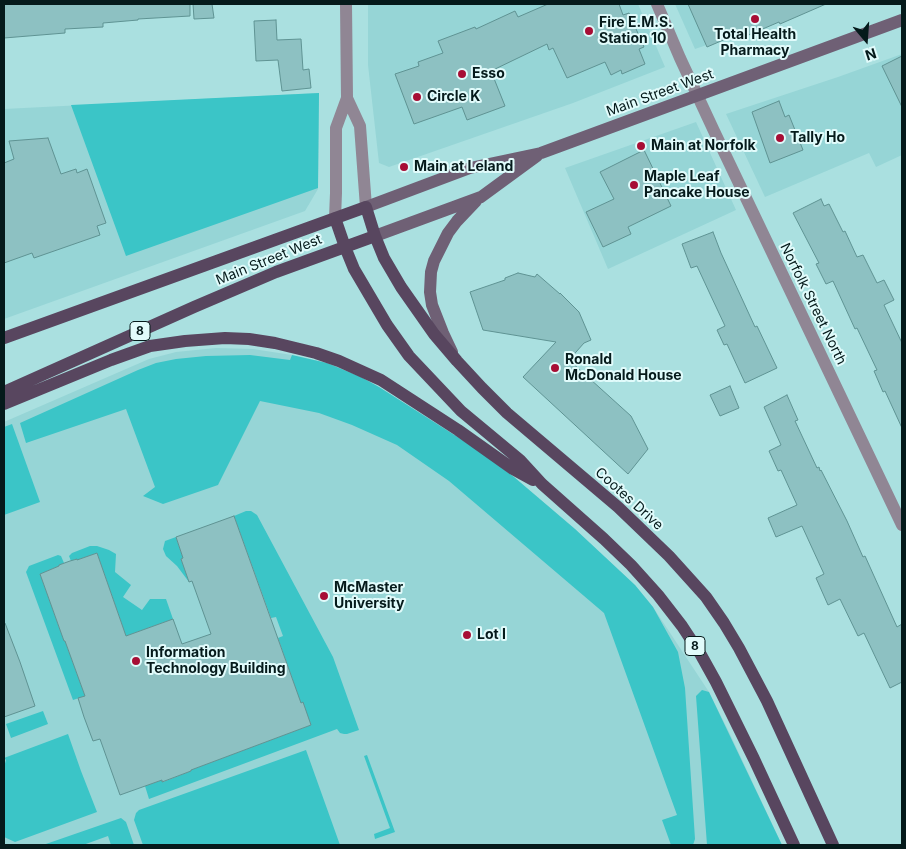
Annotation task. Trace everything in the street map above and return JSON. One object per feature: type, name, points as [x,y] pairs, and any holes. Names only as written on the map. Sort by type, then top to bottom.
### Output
[{"type":"main road","name":"Main Street West","points":[[4,338],[470,168],[541,153],[902,20]]},
{"type":"main road","name":"Main Street West","points":[[4,392],[276,272],[481,197],[541,153]]},
{"type":"main road","points":[[457,361],[432,305],[430,292],[431,272],[434,261],[448,233],[481,197]]},
{"type":"main road","name":"Cootes Drive","points":[[366,207],[384,258],[434,334],[457,361],[507,413],[618,507],[669,556],[706,596],[739,648],[767,701],[833,845]]},
{"type":"main road","name":"8","points":[[334,218],[354,269],[387,325],[409,356],[462,411],[520,460],[542,484],[631,565],[682,626],[716,682],[794,845]]},
{"type":"main road","points":[[4,404],[150,346],[218,339],[258,340],[316,353],[381,380],[458,430],[513,469],[542,484]]},
{"type":"street","points":[[334,218],[336,128],[346,98],[346,4]]},
{"type":"street","name":"Norfolk Street North","points":[[657,4],[680,58],[902,525]]},
{"type":"street","points":[[346,98],[360,126],[366,207]]},
{"type":"shaded area","points":[[368,4],[638,4],[665,67],[573,103],[389,167],[379,163],[368,65]]},
{"type":"shaded area","points":[[675,4],[826,4],[695,49]]},
{"type":"shaded area","points":[[902,54],[902,155],[876,167],[869,153],[765,197],[726,114]]},
{"type":"shaded area","points":[[319,93],[318,189],[305,211],[4,319],[4,109]]},
{"type":"shaded area","points":[[319,93],[318,188],[126,256],[71,105]]},
{"type":"shaded area","points":[[696,122],[736,210],[608,269],[565,168]]},
{"type":"shaded area","name":"McMaster University","points":[[216,348],[253,349],[292,355],[327,363],[354,374],[379,387],[447,430],[514,477],[575,529],[635,585],[653,607],[709,692],[782,845],[4,845],[4,422],[149,359],[176,352]]},
{"type":"shaded area","points":[[250,355],[290,360],[292,355],[327,363],[361,377],[379,387],[481,452],[514,477],[575,529],[635,585],[653,607],[678,652],[685,688],[695,839],[693,845],[671,845],[662,820],[677,815],[604,613],[449,481],[397,445],[319,413],[260,401],[218,485],[163,504],[143,496],[155,487],[126,409],[26,443],[20,423],[138,370],[156,363],[176,359]]},
{"type":"shaded area","points":[[12,424],[40,502],[4,515],[4,427]]},
{"type":"shaded area","points":[[251,511],[257,515],[333,657],[359,730],[344,734],[340,733],[337,729],[149,799],[145,786],[162,780],[163,782],[311,725],[303,703],[297,705],[298,695],[278,638],[283,636],[276,617],[271,618],[234,516]]},
{"type":"shaded area","points":[[176,537],[189,582],[177,566],[166,556],[163,549],[165,541]]},
{"type":"shaded area","points":[[90,546],[97,546],[116,554],[115,572],[131,585],[123,597],[142,610],[150,599],[166,599],[173,619],[126,636],[97,553],[71,561],[69,556]]},
{"type":"shaded area","points":[[58,555],[61,556],[64,563],[40,574],[85,696],[73,700],[26,572],[29,566]]},
{"type":"shaded area","points":[[702,690],[709,692],[782,845],[707,845],[696,696]]},
{"type":"shaded area","points":[[43,711],[48,724],[11,738],[6,724]]},
{"type":"shaded area","points":[[68,734],[97,812],[15,842],[4,837],[4,767],[6,760],[4,758]]},
{"type":"shaded area","points":[[306,750],[340,845],[143,845],[134,820],[139,810]]},
{"type":"shaded area","points":[[367,755],[395,832],[375,839],[374,834],[390,828],[364,756]]},
{"type":"shaded area","points":[[121,818],[126,822],[134,845],[111,845],[108,836],[83,845],[43,845]]},
{"type":"building","points":[[4,4],[190,4],[190,16],[103,23],[103,27],[65,29],[65,33],[4,38]]},
{"type":"building","points":[[193,4],[212,4],[214,18],[194,19]]},
{"type":"building","points":[[548,4],[619,4],[623,15],[629,13],[644,47],[639,49],[645,64],[622,74],[621,70],[611,75],[605,62],[567,78],[553,48],[549,50],[547,44],[491,71],[505,106],[467,120],[462,107],[414,124],[395,74],[419,66],[418,62],[443,53],[438,41],[475,27],[476,29],[515,11],[518,17]]},
{"type":"building","points":[[688,4],[826,4],[780,24],[779,22],[744,37],[742,32],[707,47]]},
{"type":"building","points":[[276,20],[277,40],[301,39],[303,70],[309,69],[311,88],[282,91],[278,60],[256,61],[254,21]]},
{"type":"building","points":[[902,56],[902,107],[882,66]]},
{"type":"building","name":"Tally Ho","points":[[779,101],[785,117],[789,115],[803,150],[770,163],[752,112]]},
{"type":"building","points":[[48,138],[61,174],[76,169],[77,173],[87,169],[106,223],[97,226],[100,235],[34,258],[32,253],[4,263],[4,163],[14,159],[9,141]]},
{"type":"building","name":"Maple Leaf Pancake House","points":[[644,150],[671,206],[628,227],[631,234],[603,247],[586,212],[614,199],[600,172]]},
{"type":"building","points":[[821,199],[824,206],[829,204],[843,232],[845,231],[857,257],[863,255],[877,283],[884,280],[894,300],[884,305],[902,343],[902,428],[885,391],[883,392],[874,371],[877,370],[857,328],[855,329],[833,281],[826,284],[816,264],[819,263],[793,213]]},
{"type":"building","points":[[713,232],[755,327],[757,326],[777,368],[745,383],[727,344],[724,345],[717,330],[725,326],[697,266],[691,268],[682,244]]},
{"type":"building","name":"Ronald McDonald House","points":[[518,273],[535,277],[537,274],[579,312],[591,340],[584,343],[569,360],[631,416],[648,449],[628,474],[523,377],[556,342],[483,330],[470,292],[505,280],[505,278]]},
{"type":"building","points":[[730,386],[739,408],[720,416],[710,395]]},
{"type":"building","points":[[787,395],[798,420],[795,421],[817,468],[819,467],[821,470],[863,557],[865,556],[897,627],[902,624],[902,682],[890,688],[864,633],[858,636],[840,599],[828,605],[816,578],[824,574],[802,526],[776,537],[768,518],[797,505],[781,470],[778,471],[769,451],[781,445],[764,407]]},
{"type":"building","name":"Information Technology Building","points":[[234,516],[301,703],[303,702],[311,725],[162,782],[162,780],[120,795],[100,739],[93,741],[84,717],[78,698],[85,696],[40,574],[59,565],[97,553],[126,636],[173,619],[182,644],[211,634],[192,581],[189,582],[176,537]]},
{"type":"building","points":[[4,623],[35,706],[4,717]]},
{"type":"place","name":"Total Health Pharmacy","points":[[755,19]]},
{"type":"place","name":"Fire E.M.S. Station 10","points":[[589,31]]},
{"type":"place","name":"Esso","points":[[462,74]]},
{"type":"place","name":"Circle K","points":[[417,97]]},
{"type":"place","name":"Tally Ho","points":[[780,138]]},
{"type":"place","name":"Main at Norfolk","points":[[641,146]]},
{"type":"place","name":"Main at Leland","points":[[404,167]]},
{"type":"place","name":"Maple Leaf Pancake House","points":[[634,185]]},
{"type":"place","name":"Ronald McDonald House","points":[[555,368]]},
{"type":"place","name":"McMaster University","points":[[324,596]]},
{"type":"place","name":"Lot I","points":[[467,635]]},
{"type":"place","name":"Information Technology Building","points":[[136,661]]}]
